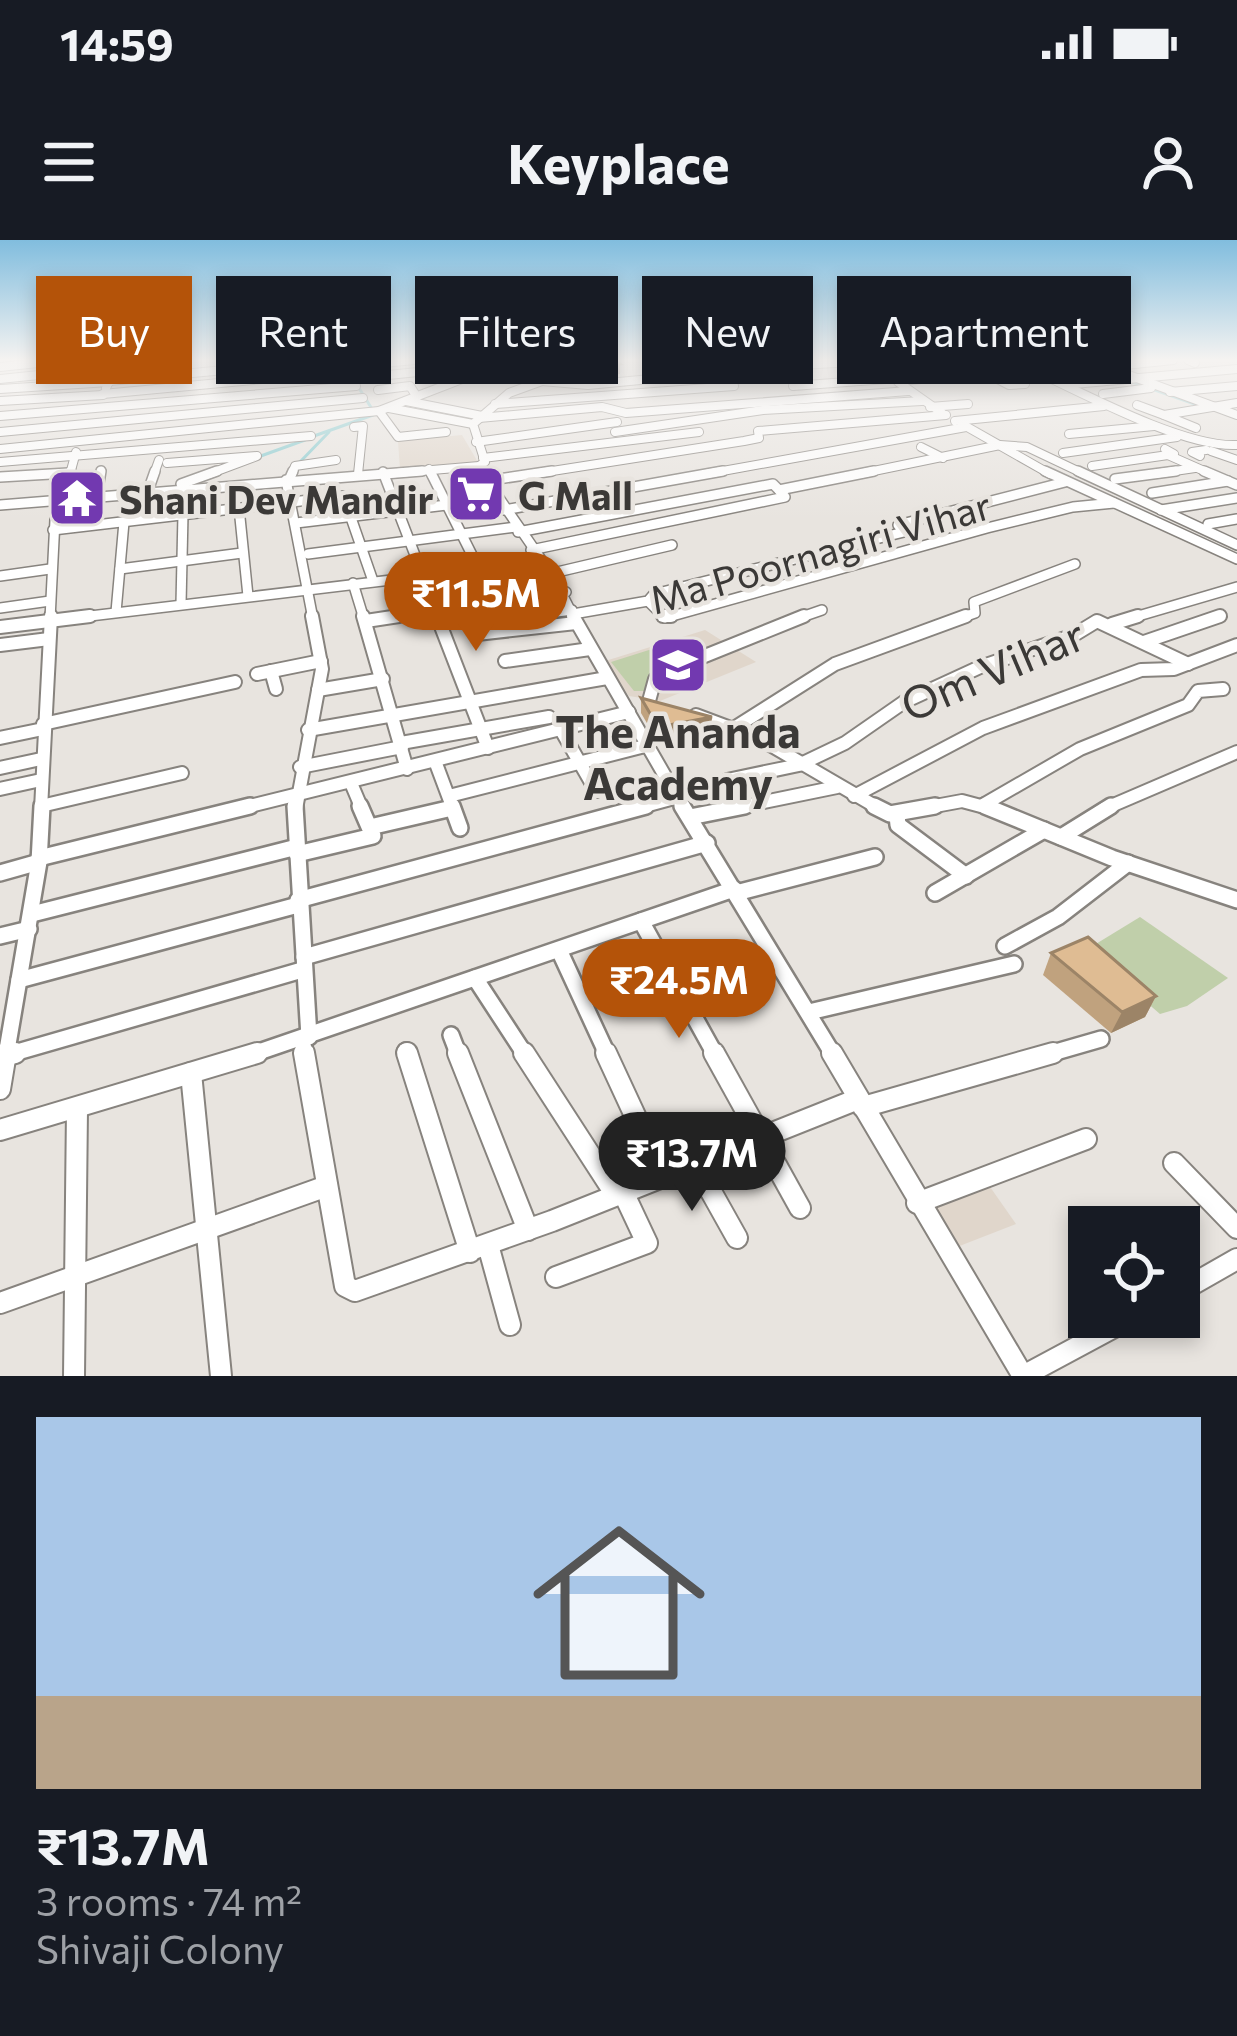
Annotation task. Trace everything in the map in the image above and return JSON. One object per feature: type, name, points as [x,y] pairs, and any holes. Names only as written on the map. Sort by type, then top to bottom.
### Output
[{"type":"street","points":[[0,416],[41,413]]},
{"type":"street","points":[[0,1087],[7,1055],[7,1004],[19,980],[39,860],[53,530],[74,455],[93,413]]},
{"type":"street","points":[[0,432],[204,413]]},
{"type":"street","points":[[0,449],[354,413]]},
{"type":"street","points":[[387,413],[398,436],[446,432]]},
{"type":"street","points":[[404,413],[448,420],[493,413]]},
{"type":"street","points":[[480,413],[499,413]]},
{"type":"street","points":[[480,413],[484,414]]},
{"type":"street","points":[[476,442],[751,413]]},
{"type":"street","points":[[942,413],[1065,482],[1237,559]]},
{"type":"street","points":[[0,505],[429,469],[537,472],[758,438],[758,431],[833,422],[1012,413]]},
{"type":"street","points":[[1127,413],[1220,446],[1237,446]]},
{"type":"street","points":[[1063,453],[1196,428],[1159,413]]},
{"type":"street","points":[[1164,415],[1173,413]]},
{"type":"street","points":[[484,414],[476,442],[482,468],[501,504],[566,592],[590,650],[645,746],[809,1012],[917,1203],[1023,1376],[1094,1338]]},
{"type":"street","points":[[1069,434],[1157,426]]},
{"type":"street","points":[[296,523],[446,504],[501,504],[579,495],[966,427]]},
{"type":"street","points":[[340,433],[358,429],[358,474]]},
{"type":"street","points":[[482,468],[595,445],[699,432]]},
{"type":"street","points":[[1182,434],[1200,460]]},
{"type":"street","points":[[0,462],[311,436]]},
{"type":"street","points":[[586,436],[595,445]]},
{"type":"street","points":[[874,442],[890,451]]},
{"type":"street","points":[[779,490],[1000,446],[1027,447],[1234,542]]},
{"type":"street","points":[[846,447],[861,455]]},
{"type":"street","points":[[921,447],[943,458]]},
{"type":"street","points":[[822,451],[838,461]]},
{"type":"street","points":[[1092,466],[1166,452],[1200,460],[1230,479]]},
{"type":"street","points":[[716,454],[735,465]]},
{"type":"street","points":[[797,455],[808,462]]},
{"type":"street","points":[[148,491],[163,461],[257,456],[238,468],[165,489]]},
{"type":"street","points":[[358,460],[295,466],[288,480],[321,661],[295,796],[306,1038],[345,1286],[355,1291],[479,1249],[756,1139],[861,1103],[1101,1039]]},
{"type":"street","points":[[1115,479],[1200,460],[1237,460]]},
{"type":"street","points":[[683,461],[713,487]]},
{"type":"street","points":[[202,465],[238,468]]},
{"type":"street","points":[[656,466],[673,478]]},
{"type":"street","points":[[1022,468],[1035,466]]},
{"type":"street","points":[[238,468],[242,484]]},
{"type":"street","points":[[429,469],[479,569]]},
{"type":"street","points":[[97,495],[101,471]]},
{"type":"street","points":[[383,472],[488,748]]},
{"type":"street","points":[[537,472],[547,483]]},
{"type":"street","points":[[0,477],[68,473]]},
{"type":"street","points":[[621,474],[634,486]]},
{"type":"street","points":[[337,476],[373,581]]},
{"type":"street","points":[[839,477],[858,488]]},
{"type":"street","points":[[1152,493],[1230,479]]},
{"type":"street","points":[[657,481],[672,493]]},
{"type":"street","points":[[585,482],[595,492]]},
{"type":"street","name":"Ma Poornagiri Vihar","points":[[476,629],[648,601],[654,594],[904,532],[898,525],[1065,482]]},
{"type":"street","points":[[308,554],[517,530],[773,484],[785,497],[472,587]]},
{"type":"street","points":[[805,485],[824,496]]},
{"type":"street","points":[[619,488],[632,500]]},
{"type":"street","points":[[116,612],[134,492]]},
{"type":"street","points":[[579,495],[594,509]]},
{"type":"street","points":[[53,530],[343,496]]},
{"type":"street","points":[[1160,510],[1237,498]]},
{"type":"street","points":[[648,601],[665,618],[987,528],[1073,507],[1114,503]]},
{"type":"street","points":[[239,508],[248,596]]},
{"type":"street","points":[[181,604],[183,514]]},
{"type":"street","points":[[1208,524],[1237,519]]},
{"type":"street","points":[[0,627],[353,583],[545,565],[672,545]]},
{"type":"street","points":[[120,569],[242,553]]},
{"type":"street","points":[[734,728],[835,664],[975,613],[974,602],[1075,564]]},
{"type":"street","points":[[0,576],[50,569]]},
{"type":"street","points":[[353,583],[407,769]]},
{"type":"street","points":[[1112,624],[1237,587]]},
{"type":"street","points":[[365,621],[566,592]]},
{"type":"street","points":[[0,608],[50,601]]},
{"type":"street","points":[[0,873],[561,730],[625,705],[654,702],[655,679],[667,671],[733,640],[822,610]]},
{"type":"street","points":[[1144,642],[1221,616]]},
{"type":"street","name":"Om Vihar","points":[[727,780],[799,765],[944,683],[1074,635],[1093,622],[1112,624],[1188,664]]},
{"type":"street","points":[[0,647],[49,641]]},
{"type":"street","points":[[854,796],[983,728],[1141,670],[1156,673],[1237,645]]},
{"type":"street","points":[[505,661],[590,650]]},
{"type":"street","points":[[275,689],[264,672],[321,661]]},
{"type":"street","points":[[308,730],[607,678]]},
{"type":"street","points":[[318,690],[383,679]]},
{"type":"street","points":[[0,738],[235,682]]},
{"type":"street","points":[[983,806],[1060,758],[1188,705],[1198,691],[1223,688]]},
{"type":"street","points":[[676,709],[734,728],[837,788],[897,815],[947,803],[983,806],[1237,900]]},
{"type":"street","points":[[300,767],[550,717]]},
{"type":"street","points":[[561,730],[596,790]]},
{"type":"street","points":[[370,826],[645,746]]},
{"type":"street","points":[[1061,837],[1097,812],[1237,752]]},
{"type":"street","points":[[0,768],[40,759]]},
{"type":"street","points":[[435,761],[460,828]]},
{"type":"street","points":[[41,806],[182,773]]},
{"type":"street","points":[[0,789],[41,780]]},
{"type":"street","points":[[0,936],[31,921],[297,850],[374,836],[351,783]]},
{"type":"street","points":[[690,817],[837,788]]},
{"type":"street","points":[[19,980],[677,796]]},
{"type":"street","points":[[897,815],[898,825],[966,875]]},
{"type":"street","points":[[935,893],[1045,830]]},
{"type":"street","points":[[7,1055],[707,843]]},
{"type":"street","points":[[0,1130],[306,1038],[641,920],[875,857]]},
{"type":"street","points":[[1005,946],[1058,917],[1128,863]]},
{"type":"street","points":[[641,920],[692,1006],[756,1139],[800,1208]]},
{"type":"street","points":[[559,950],[663,1176]]},
{"type":"street","points":[[809,1012],[1014,964]]},
{"type":"street","points":[[475,978],[620,1194],[647,1243],[556,1277]]},
{"type":"street","points":[[452,1035],[528,1230]]},
{"type":"street","points":[[406,1052],[510,1325]]},
{"type":"street","points":[[191,1072],[221,1376]]},
{"type":"street","points":[[74,1376],[77,1109]]},
{"type":"street","points":[[917,1203],[1085,1139]]},
{"type":"street","points":[[695,1163],[737,1238]]},
{"type":"street","points":[[1174,1163],[1237,1228]]},
{"type":"street","points":[[0,1303],[327,1186]]},
{"type":"street","points":[[1200,1276],[1237,1258]]},
{"type":"shaded area","points":[[462,435],[479,464],[400,469],[398,441]]},
{"type":"shaded area","name":"The Ananda Academy","points":[[705,630],[756,662],[660,701],[629,696],[602,662]]},
{"type":"shaded area","points":[[988,1184],[1016,1224],[957,1247],[930,1206]]},
{"type":"green space","points":[[687,638],[707,652],[646,691],[634,691],[611,662]]},
{"type":"green space","points":[[1140,917],[1228,978],[1187,1006],[1160,1014],[1086,950]]},
{"type":"building","points":[[641,698],[712,717],[658,727]]},
{"type":"building","points":[[1088,937],[1156,996],[1122,1012],[1051,953]]},
{"type":"waterway","points":[[314,436],[373,415]]},
{"type":"waterway","points":[[298,464],[329,432]]},
{"type":"waterway","points":[[258,457],[305,440]]},
{"type":"place","name":"G Mall","points":[[476,494]]},
{"type":"place","name":"Shani Dev Mandir","points":[[77,498]]},
{"type":"place","name":"The Ananda Academy","points":[[678,665]]}]
